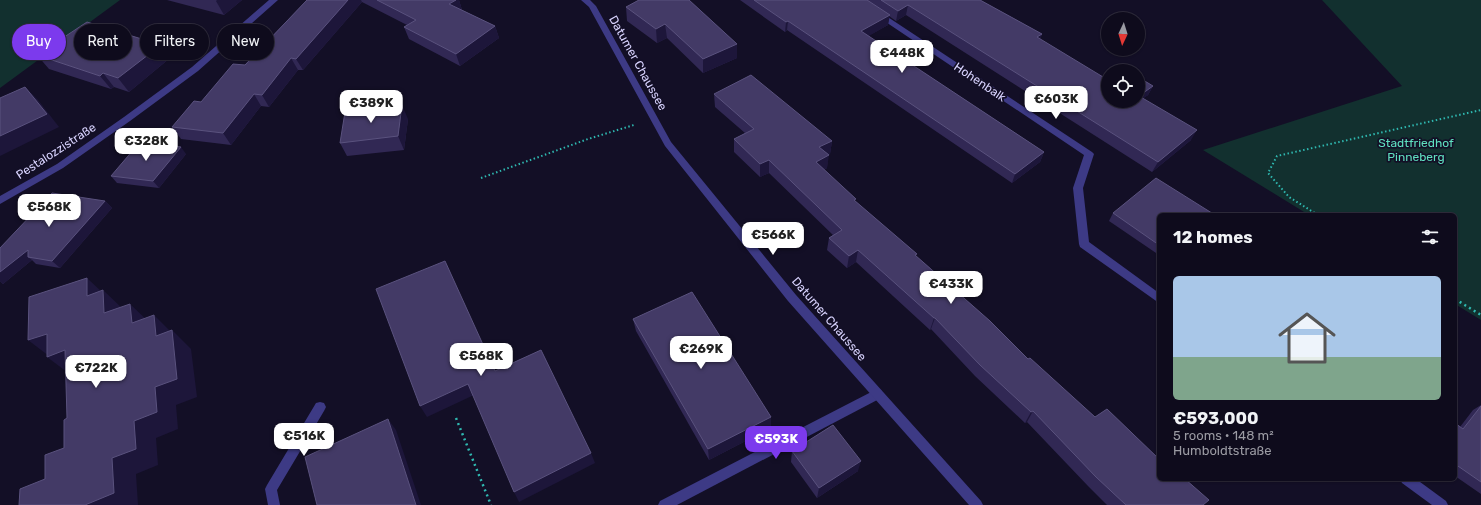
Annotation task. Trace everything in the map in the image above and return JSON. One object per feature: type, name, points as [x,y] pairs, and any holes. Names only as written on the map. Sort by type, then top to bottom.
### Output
[{"type":"street","name":"Pestalozzistraße","points":[[0,200],[60,166],[127,119],[195,69],[274,0]]},
{"type":"street","name":"Datumer Chaussee","points":[[585,0],[592,6],[668,144],[792,298],[977,505]]},
{"type":"street","name":"Hohenbalk","points":[[857,0],[1089,154],[1078,188],[1084,244],[1157,298]]},
{"type":"street","points":[[664,505],[877,394]]},
{"type":"street","points":[[274,505],[271,489],[320,407]]},
{"type":"street","points":[[1409,481],[1442,505]]},
{"type":"path","points":[[1315,213],[1289,197],[1268,173],[1277,156],[1481,110]]},
{"type":"path","points":[[481,178],[588,140],[654,119]]},
{"type":"path","points":[[1457,300],[1481,315]]},
{"type":"path","points":[[456,418],[491,505]]},
{"type":"green space","points":[[0,0],[120,0],[87,24],[74,24],[74,34],[66,40],[66,24],[12,24],[12,60],[38,60],[0,88]]},
{"type":"green space","name":"Stadtfriedhof Pinneberg","points":[[1322,0],[1481,0],[1481,320],[1457,305],[1457,213],[1306,213],[1203,150],[1402,86]]},
{"type":"building","points":[[307,0],[348,0],[296,59],[291,58],[262,95],[254,94],[223,133],[172,127],[194,101],[201,102],[233,64],[245,65],[250,60],[274,60],[274,35]]},
{"type":"building","points":[[377,0],[456,0],[449,4],[495,26],[456,54],[404,27],[416,20]]},
{"type":"building","points":[[639,0],[689,0],[737,44],[703,59],[665,24],[656,29],[626,7]]},
{"type":"building","points":[[754,0],[867,0],[890,15],[861,31],[1044,152],[1015,174],[788,21],[786,22]]},
{"type":"building","points":[[881,0],[980,0],[1042,34],[1037,37],[1101,76],[1101,108],[1145,108],[1145,100],[1197,130],[1158,162],[908,5],[898,11]]},
{"type":"building","points":[[74,31],[74,60],[132,60],[132,36],[140,38],[140,60],[141,60],[118,78],[103,73],[100,76],[52,60],[66,60],[66,36]]},
{"type":"building","points":[[751,75],[832,141],[819,147],[829,155],[816,162],[856,199],[854,200],[917,254],[915,255],[990,321],[1028,359],[1030,358],[1095,417],[1107,409],[1157,457],[1157,481],[1187,481],[1209,500],[1203,505],[1126,505],[1096,477],[1033,411],[1031,412],[980,365],[935,318],[858,250],[849,256],[829,238],[842,230],[769,160],[760,164],[734,139],[754,129],[714,94]]},
{"type":"building","points":[[1145,81],[1153,86],[1145,92]]},
{"type":"building","points":[[25,87],[47,114],[0,136],[0,98]]},
{"type":"building","points":[[402,105],[398,136],[340,143],[345,112]]},
{"type":"building","points":[[140,142],[181,147],[153,181],[111,176]]},
{"type":"building","points":[[1156,178],[1212,213],[1157,213],[1157,244],[1113,213]]},
{"type":"building","points":[[52,193],[105,201],[52,261],[28,257],[28,250],[0,272],[0,248]]},
{"type":"building","points":[[445,261],[495,371],[541,350],[591,453],[514,492],[468,384],[420,406],[376,289]]},
{"type":"building","points":[[87,278],[87,296],[103,290],[104,313],[130,304],[132,323],[154,315],[156,336],[172,330],[177,379],[155,387],[157,412],[134,421],[136,449],[112,458],[114,493],[85,505],[19,505],[20,489],[45,479],[45,455],[64,448],[64,420],[67,418],[65,350],[47,357],[47,334],[28,340],[29,297]]},
{"type":"building","points":[[692,292],[771,417],[708,449],[633,319]]},
{"type":"building","points":[[1481,406],[1481,482],[1457,465],[1457,424],[1463,429]]},
{"type":"building","points":[[388,419],[416,505],[317,505],[305,457]]},
{"type":"building","points":[[833,425],[861,461],[819,488],[792,451]]}]
